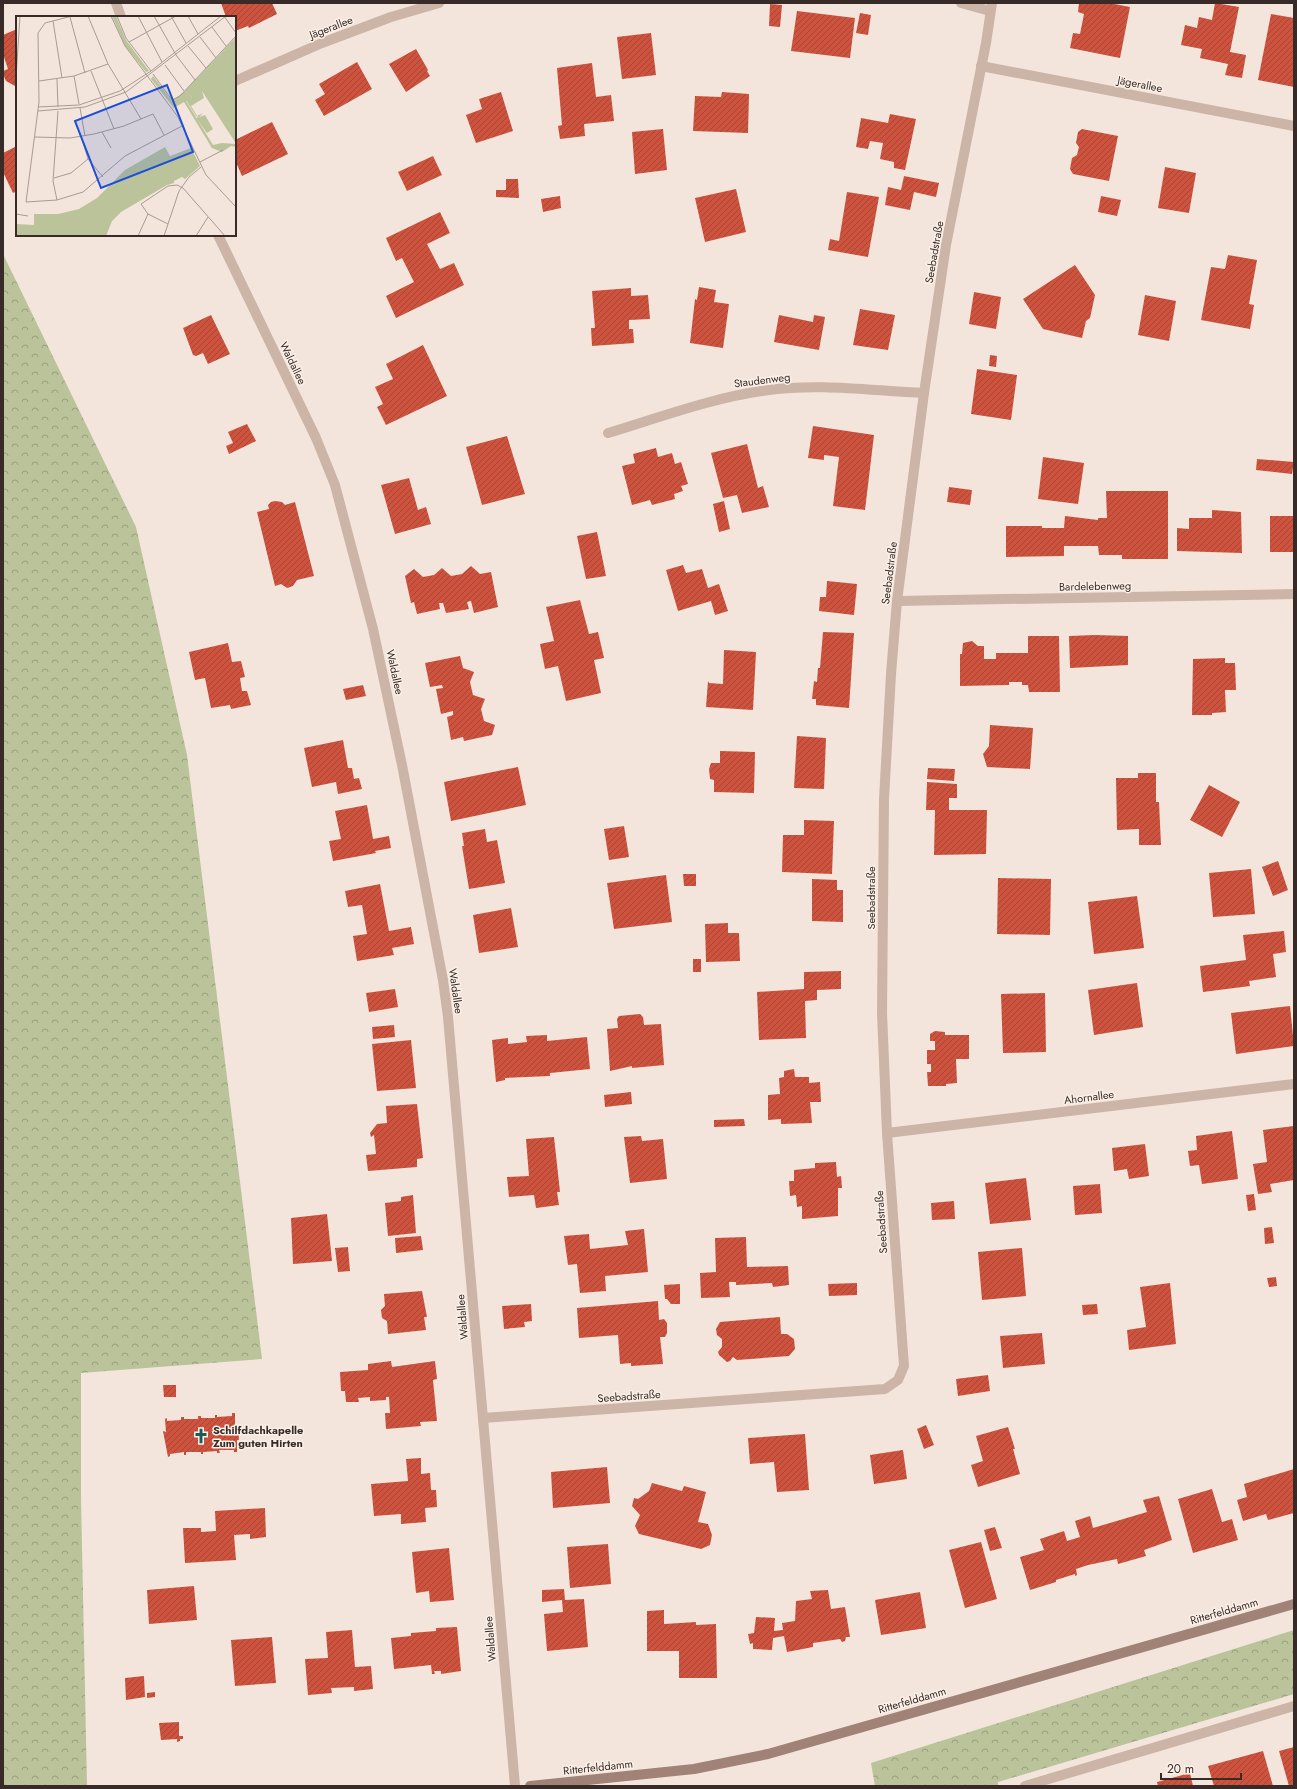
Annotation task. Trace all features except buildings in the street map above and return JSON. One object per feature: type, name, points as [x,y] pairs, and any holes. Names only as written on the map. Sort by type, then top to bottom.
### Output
[{"type":"main road","name":"Ritterfelddamm","points":[[530,1786],[694,1769],[768,1754],[1294,1604]]},
{"type":"street","points":[[116,3],[121,16]]},
{"type":"street","name":"Jägerallee","points":[[236,81],[322,43],[391,17],[439,3]]},
{"type":"street","points":[[961,3],[991,7]]},
{"type":"street","name":"Seebadstraße","points":[[483,1418],[886,1389],[898,1380],[904,1366],[887,1134],[882,1013],[884,799],[891,674],[897,601],[924,393],[946,245],[991,7]]},
{"type":"street","name":"Jägerallee","points":[[981,66],[1294,126]]},
{"type":"street","name":"Waldallee","points":[[218,236],[316,438],[335,485],[373,629],[402,765],[444,980],[515,1786]]},
{"type":"street","name":"Staudenweg","points":[[608,433],[730,396],[771,389],[816,387],[924,393]]},
{"type":"street","name":"Bardelebenweg","points":[[897,601],[1294,594]]},
{"type":"street","name":"Ahornallee","points":[[887,1134],[1294,1084]]},
{"type":"street","points":[[1025,1786],[1294,1706]]},
{"type":"green space","points":[[3,254],[136,527],[187,755],[262,1359],[81,1373],[81,1499],[87,1786],[3,1786]]},
{"type":"green space","points":[[1294,1630],[1294,1694],[998,1782],[998,1786],[875,1786],[871,1763]]},
{"type":"place","name":"Schilfdachkapelle Zum guten Hirten","points":[[201,1436]]}]
